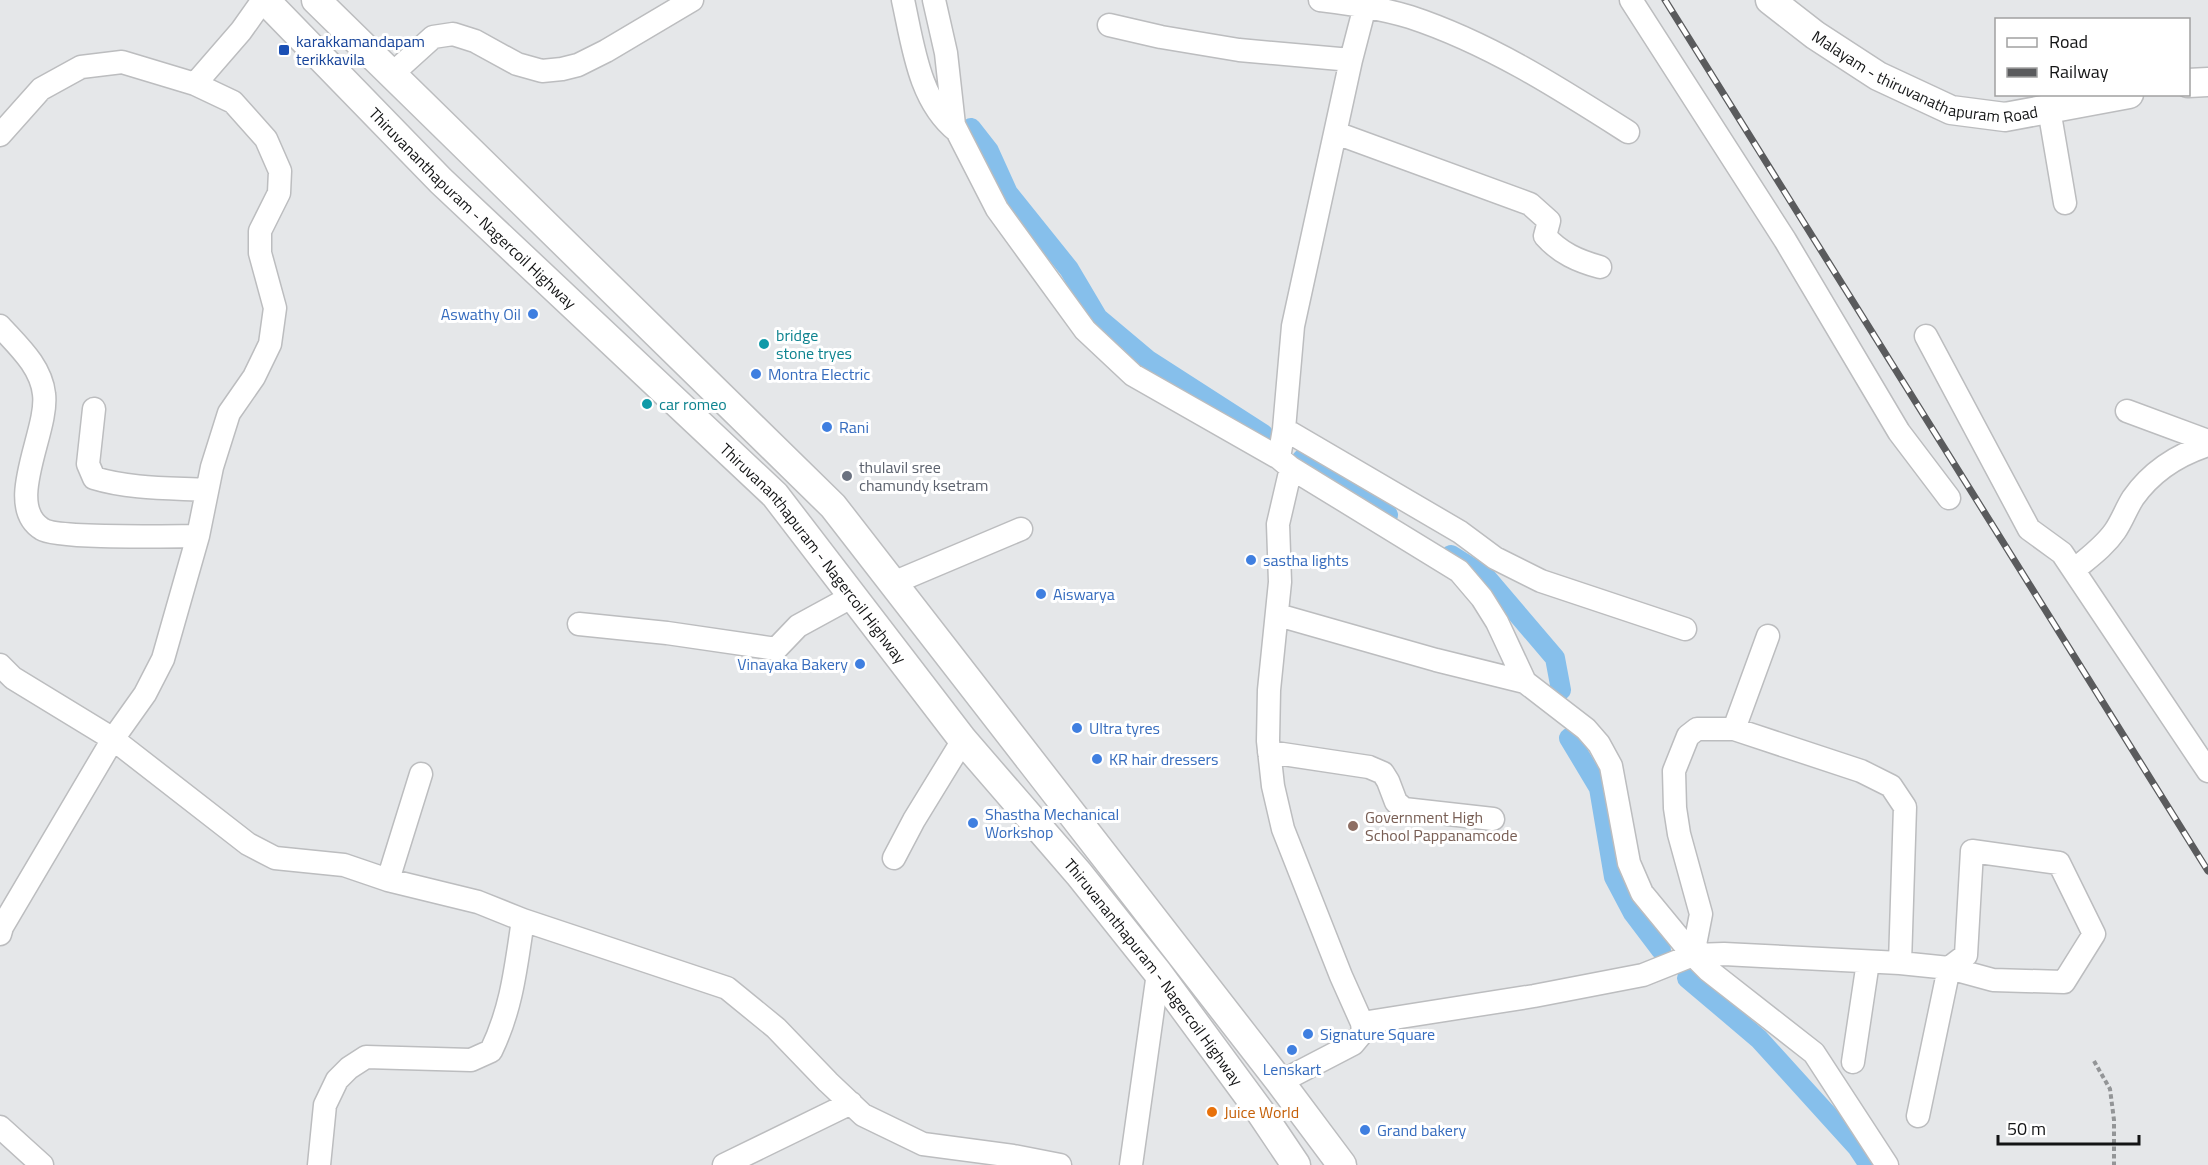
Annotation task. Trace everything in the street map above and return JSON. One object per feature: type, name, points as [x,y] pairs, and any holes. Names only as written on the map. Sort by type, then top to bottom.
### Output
[{"type":"main road","name":"Thiruvananthapuram - Nagercoil Highway","points":[[264,0],[441,181],[775,495],[963,740],[1079,874],[1158,973],[1261,1113],[1296,1165]]},
{"type":"main road","name":"Thiruvananthapuram - Nagercoil Highway","points":[[316,0],[572,248],[833,506],[1281,1082],[1342,1165]]},
{"type":"main road","name":"Malayam - thiruvanathapuram Road","points":[[1770,0],[1815,35],[1878,76],[1951,110],[2005,117],[2118,96]]},
{"type":"main road","points":[[2190,83],[2208,82]]},
{"type":"street","points":[[195,84],[241,32],[264,0]]},
{"type":"street","points":[[391,75],[433,37],[453,34],[475,40],[518,64],[543,71],[562,69],[578,65],[606,51],[692,0]]},
{"type":"street","points":[[903,0],[925,87],[937,112],[958,132]]},
{"type":"street","points":[[934,0],[946,53],[954,125],[997,209],[1085,330],[1133,375],[1285,463],[1459,571],[1482,598],[1497,622],[1525,682]]},
{"type":"street","points":[[1320,0],[1364,3],[1410,17],[1484,47],[1550,82],[1628,132]]},
{"type":"street","points":[[1631,0],[1785,240],[1899,432],[1949,498]]},
{"type":"street","points":[[1281,1082],[1353,1044],[1363,1032],[1362,1023],[1283,829],[1269,752],[1269,690],[1278,615],[1280,582],[1278,524],[1285,463],[1284,429],[1293,326],[1364,3]]},
{"type":"street","points":[[1109,25],[1161,37],[1239,50],[1351,60]]},
{"type":"street","points":[[0,135],[41,89],[81,67],[123,62],[195,84],[232,102],[266,139],[280,171],[279,193],[260,231],[260,253],[274,308],[270,344],[254,377],[229,413],[212,467],[198,536],[163,658],[145,694],[113,740],[1,929]]},
{"type":"street","points":[[2049,109],[2066,203]]},
{"type":"street","points":[[1336,133],[1530,204],[1549,220],[1545,236],[1552,243],[1567,255],[1600,267]]},
{"type":"street","points":[[0,326],[39,373],[45,396],[38,442],[25,495],[29,516],[43,530],[68,534],[198,536]]},
{"type":"street","points":[[1926,336],[2030,529],[2062,552],[2208,771]]},
{"type":"street","points":[[94,409],[88,464],[94,478],[105,482],[161,488],[207,490]]},
{"type":"street","points":[[2127,411],[2208,443]]},
{"type":"street","points":[[1284,429],[1460,532],[1495,558],[1541,581],[1685,628]]},
{"type":"street","points":[[2074,570],[2096,552],[2114,532],[2147,479],[2162,466],[2208,443]]},
{"type":"street","points":[[893,583],[1022,529]]},
{"type":"street","points":[[579,624],[667,633],[776,649],[798,626],[853,596]]},
{"type":"street","points":[[1278,615],[1436,660],[1525,682],[1586,729],[1599,744],[1611,766],[1629,863],[1642,893],[1708,970],[1814,1053],[1887,1165]]},
{"type":"street","points":[[1734,729],[1768,636]]},
{"type":"street","points":[[0,665],[13,678],[113,740],[248,844],[275,858],[344,864],[388,880],[478,902],[524,920],[727,988],[776,1028],[863,1115],[923,1144],[1014,1156],[1060,1165]]},
{"type":"street","points":[[1693,955],[1701,914],[1679,834],[1675,808],[1674,771],[1688,736],[1697,729],[1734,729],[1861,771],[1890,786],[1905,807],[1900,963]]},
{"type":"street","points":[[894,858],[914,820],[963,740]]},
{"type":"street","points":[[1269,752],[1369,767],[1383,773],[1396,802],[1404,809],[1493,819]]},
{"type":"street","points":[[388,880],[421,774]]},
{"type":"street","points":[[1362,1023],[1534,996],[1643,975],[1693,955],[1724,954],[1900,963],[1949,968],[1993,980],[2064,982],[2094,934],[2059,863],[1971,851],[1966,955],[1949,968],[1918,1116]]},
{"type":"street","points":[[319,1165],[325,1105],[337,1080],[349,1068],[366,1057],[471,1060],[491,1051],[511,1001],[524,920]]},
{"type":"street","points":[[1853,1062],[1868,962]]},
{"type":"street","points":[[1131,1165],[1158,973]]},
{"type":"street","points":[[724,1165],[851,1103]]},
{"type":"street","points":[[0,1127],[42,1165]]},
{"type":"path","points":[[2094,1061],[2110,1089],[2114,1120],[2114,1165]]},
{"type":"waterway","points":[[971,128],[989,151],[1008,193],[1069,269],[1098,318],[1148,360],[1263,434]]},
{"type":"waterway","points":[[1302,459],[1388,515]]},
{"type":"waterway","points":[[1451,555],[1486,577],[1555,658],[1561,690]]},
{"type":"waterway","points":[[1569,738],[1599,788],[1614,877],[1633,913],[1661,950]]},
{"type":"waterway","points":[[1687,978],[1759,1039],[1857,1147],[1869,1165]]},
{"type":"railway","points":[[1665,0],[2208,871]]},
{"type":"place","name":"karakkamandapam terikkavila","points":[[284,50]]},
{"type":"place","name":"Aswathy Oil","points":[[533,314]]},
{"type":"place","name":"bridge stone tryes","points":[[764,344]]},
{"type":"place","name":"Montra Electric","points":[[756,374]]},
{"type":"place","name":"car romeo","points":[[647,404]]},
{"type":"place","name":"Rani","points":[[827,427]]},
{"type":"place","name":"thulavil sree chamundy ksetram","points":[[847,476]]},
{"type":"place","name":"sastha lights","points":[[1251,560]]},
{"type":"place","name":"Aiswarya","points":[[1041,594]]},
{"type":"place","name":"Vinayaka Bakery","points":[[860,664]]},
{"type":"place","name":"Ultra tyres","points":[[1077,728]]},
{"type":"place","name":"KR hair dressers","points":[[1097,759]]},
{"type":"place","name":"Shastha Mechanical Workshop","points":[[973,823]]},
{"type":"place","name":"Government High School Pappanamcode","points":[[1353,826]]},
{"type":"place","name":"Signature Square","points":[[1308,1034]]},
{"type":"place","name":"Lenskart","points":[[1292,1050]]},
{"type":"place","name":"Juice World","points":[[1212,1112]]},
{"type":"place","name":"Grand bakery","points":[[1365,1130]]}]
